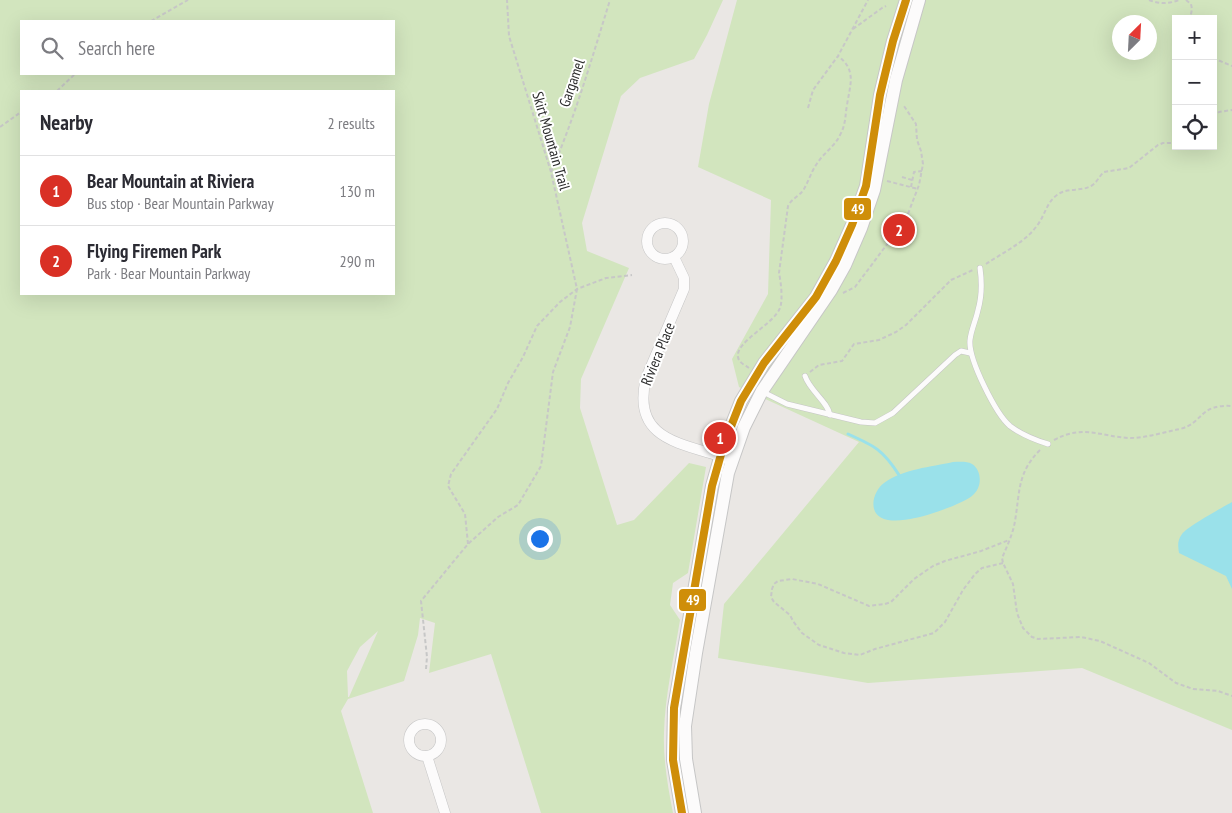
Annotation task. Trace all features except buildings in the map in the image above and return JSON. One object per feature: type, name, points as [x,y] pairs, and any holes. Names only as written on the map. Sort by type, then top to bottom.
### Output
[{"type":"street","points":[[695,813],[686,759],[685,726],[725,486],[726,458],[731,423],[750,384],[764,363],[816,297],[836,261],[852,225],[866,186],[880,95],[893,41],[906,0]]},
{"type":"street","points":[[682,813],[673,760],[674,708],[712,486],[762,391],[831,290],[853,247],[874,190],[896,80],[920,0]]},
{"type":"street","name":"Riviera Place","points":[[674,256],[684,278],[684,289],[646,378],[642,394],[643,406],[651,424],[662,436],[673,442],[726,458]]},
{"type":"street","points":[[427,756],[445,813]]},
{"type":"lane","points":[[980,268],[982,282],[981,297],[970,338],[970,353],[996,408],[1006,421],[1020,432],[1048,444]]},
{"type":"lane","points":[[762,391],[787,404],[861,422],[875,422],[893,413],[954,355],[961,351],[970,353]]},
{"type":"lane","points":[[805,376],[812,389],[829,409],[830,415]]},
{"type":"path","points":[[153,20],[188,0]]},
{"type":"path","name":"Skirt Mountain Trail","points":[[508,0],[509,36],[551,172],[577,289]]},
{"type":"path","name":"Gargamel","points":[[551,172],[562,147],[587,76],[610,0]]},
{"type":"path","points":[[808,108],[817,83],[838,56],[868,0]]},
{"type":"path","points":[[1149,0],[1158,4],[1179,0]]},
{"type":"path","points":[[1186,0],[1191,4],[1191,15]]},
{"type":"path","points":[[852,30],[886,6]]},
{"type":"path","points":[[749,368],[741,363],[738,357],[739,352],[747,339],[766,326],[780,310],[782,304],[782,284],[779,273],[788,206],[792,200],[800,195],[819,159],[832,148],[840,137],[846,123],[851,87],[850,69],[846,62],[838,56]]},
{"type":"path","points":[[1217,60],[1232,66]]},
{"type":"path","points":[[58,90],[74,75]]},
{"type":"path","points":[[831,290],[843,293],[855,288],[906,219],[918,189],[923,159],[917,140],[916,124],[902,104]]},
{"type":"path","points":[[1217,114],[1232,110]]},
{"type":"path","points":[[0,127],[20,113]]},
{"type":"path","points":[[805,376],[819,364],[842,361],[854,344],[879,340],[896,332],[925,307],[939,290],[951,280],[980,268],[1028,236],[1037,226],[1048,205],[1058,195],[1071,189],[1086,188],[1093,185],[1104,172],[1129,168],[1158,145],[1172,142]]},
{"type":"path","points":[[911,187],[914,172],[922,171]]},
{"type":"path","points":[[902,177],[912,180]]},
{"type":"path","points":[[887,181],[918,189]]},
{"type":"path","points":[[468,544],[465,514],[448,486],[450,474],[497,409],[508,383],[538,326],[560,302],[577,289],[606,278],[632,275]]},
{"type":"path","points":[[426,669],[427,657],[421,601],[468,544],[498,517],[518,505],[541,466],[553,372],[570,327],[577,289]]},
{"type":"path","points":[[1232,406],[1214,407],[1204,412],[1188,427],[1180,430],[1132,438],[1089,432],[1067,435],[1048,444],[1034,456],[1023,473],[1018,488],[1010,539],[1002,558],[1013,584],[1017,613],[1023,628],[1032,637],[1038,639],[1081,637],[1100,641],[1149,663],[1176,684],[1193,689],[1218,691],[1232,696]]},
{"type":"path","points":[[1003,563],[982,568],[975,574],[963,590],[945,622],[934,633],[860,655],[844,653],[819,645],[802,633],[792,621],[790,615],[774,602],[771,597],[774,584],[778,581],[792,578],[818,584],[869,606],[885,604],[891,602],[914,579],[933,566],[981,551],[1010,539]]},
{"type":"green space","points":[[0,0],[723,0],[694,59],[640,78],[621,96],[582,223],[587,251],[629,268],[581,379],[580,408],[617,525],[634,520],[689,463],[706,467],[688,573],[673,583],[670,605],[680,620],[668,690],[664,733],[665,763],[673,813],[541,813],[491,654],[429,673],[435,623],[420,618],[418,635],[404,681],[348,699],[341,711],[373,813],[0,813]],"holes":[[[378,631],[349,697],[348,697],[347,671],[360,647]]]},
{"type":"green space","points":[[737,0],[1232,0],[1232,730],[1082,668],[868,683],[718,658],[724,604],[859,442],[739,387],[732,359],[768,294],[771,200],[698,167],[709,104]]},
{"type":"water","points":[[953,462],[970,463],[978,470],[980,483],[977,491],[970,498],[921,517],[896,521],[884,519],[875,512],[875,496],[884,483],[908,472]]},
{"type":"water","points":[[1232,502],[1232,589],[1226,576],[1179,553],[1178,546],[1180,537],[1185,531]]},
{"type":"waterway","points":[[848,434],[883,454],[899,475]]},
{"type":"transit line","name":"49","points":[[682,813],[673,760],[674,708],[712,486],[724,444],[741,401],[764,363],[816,297],[836,261],[852,225],[866,186],[880,95],[893,41],[906,0]]},
{"type":"place","name":"Flying Firemen Park","points":[[899,230]]},
{"type":"place","name":"Bear Mountain at Riviera","points":[[720,438]]}]
